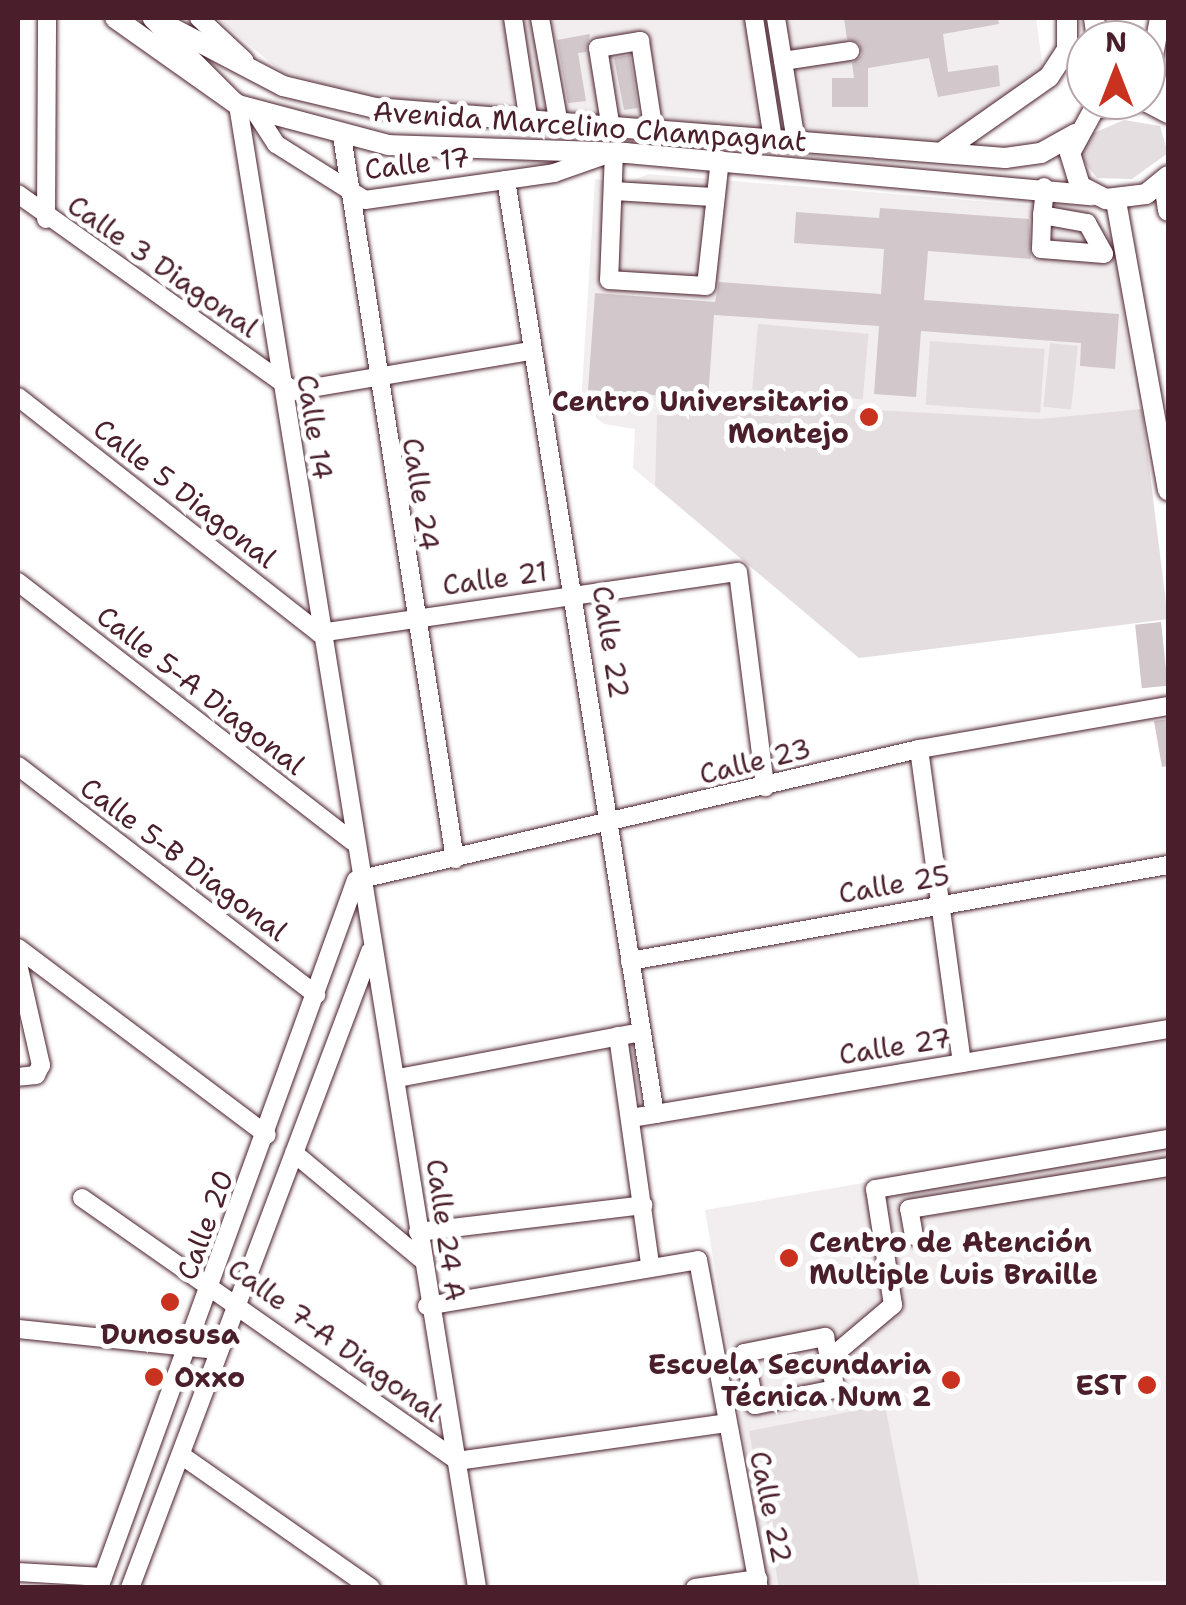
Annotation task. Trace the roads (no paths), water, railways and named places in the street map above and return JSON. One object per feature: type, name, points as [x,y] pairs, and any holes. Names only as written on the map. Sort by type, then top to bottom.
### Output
[{"type":"main road","name":"Avenida Marcelino Champagnat","points":[[116,18],[247,109],[342,136],[526,151],[614,152],[1044,186],[1116,201]]},
{"type":"main road","name":"Avenida Marcelino Champagnat","points":[[152,18],[283,86],[376,108],[1005,158],[1042,153],[1074,134]]},
{"type":"main road","points":[[939,153],[968,141],[1048,78],[1067,49],[1067,18]]},
{"type":"main road","points":[[247,109],[259,88],[283,86]]},
{"type":"main road","points":[[1084,120],[1074,134],[1073,176],[1092,195]]},
{"type":"main road","points":[[526,151],[529,123]]},
{"type":"main road","points":[[612,129],[614,152]]},
{"type":"main road","points":[[1168,211],[1166,179],[1116,201],[1168,490]]},
{"type":"street","points":[[46,219],[48,18]]},
{"type":"street","points":[[152,18],[247,109]]},
{"type":"street","points":[[199,18],[264,77]]},
{"type":"street","points":[[513,18],[529,123]]},
{"type":"street","points":[[540,18],[559,125]]},
{"type":"street","points":[[754,18],[773,140]]},
{"type":"street","points":[[776,18],[796,142]]},
{"type":"street","points":[[612,129],[598,48],[640,41],[654,132]]},
{"type":"street","points":[[783,61],[850,51]]},
{"type":"street","name":"Calle 17","points":[[247,109],[276,144],[348,196],[506,180],[614,152]]},
{"type":"street","name":"Calle 14","points":[[247,109],[280,381],[356,880]]},
{"type":"street","name":"Calle 24","points":[[342,136],[375,377],[455,859]]},
{"type":"street","points":[[614,152],[609,280],[706,286],[712,197],[720,160]]},
{"type":"street","name":"Calle 22","points":[[506,180],[531,351],[576,595],[655,1114]]},
{"type":"street","points":[[1042,216],[1044,186]]},
{"type":"street","points":[[615,188],[712,197]]},
{"type":"street","name":"Calle 3 Diagonal","points":[[18,194],[46,219],[280,381]]},
{"type":"street","points":[[280,381],[294,391],[531,351]]},
{"type":"street","name":"Calle 5 Diagonal","points":[[18,398],[319,633]]},
{"type":"street","name":"Calle 21","points":[[319,633],[738,572],[765,786]]},
{"type":"street","name":"Calle 5-A Diagonal","points":[[18,582],[352,841]]},
{"type":"street","name":"Calle 23","points":[[356,880],[611,825],[919,748],[1168,706]]},
{"type":"street","points":[[919,748],[936,904],[962,1063]]},
{"type":"street","name":"Calle 5-B Diagonal","points":[[18,766],[316,995]]},
{"type":"street","name":"Calle 25","points":[[630,961],[1168,865]]},
{"type":"street","name":"Calle 20","points":[[100,1582],[212,1286],[356,880]]},
{"type":"street","name":"Calle 24 A","points":[[356,880],[398,1078],[428,1306],[476,1588]]},
{"type":"street","points":[[18,948],[267,1135]]},
{"type":"street","name":"Calle 20","points":[[130,1588],[234,1304],[371,950]]},
{"type":"street","points":[[18,964],[41,1066],[21,1077]]},
{"type":"street","name":"Calle 27","points":[[631,1118],[1168,1029]]},
{"type":"street","points":[[398,1078],[641,1032]]},
{"type":"street","points":[[428,1306],[650,1265],[618,1036]]},
{"type":"street","points":[[830,1359],[893,1305],[875,1190],[1168,1139]]},
{"type":"street","points":[[294,1153],[421,1258]]},
{"type":"street","points":[[914,1236],[909,1209],[1168,1166]]},
{"type":"street","name":"Calle 7-A Diagonal","points":[[82,1198],[457,1461]]},
{"type":"street","points":[[418,1232],[644,1205]]},
{"type":"street","name":"Calle 22","points":[[650,1265],[698,1260],[758,1583]]},
{"type":"street","points":[[18,1329],[218,1350]]},
{"type":"street","points":[[825,1337],[830,1359],[835,1389],[755,1405],[744,1353],[825,1337]]},
{"type":"street","points":[[457,1461],[726,1423]]},
{"type":"street","points":[[181,1455],[372,1588]]},
{"type":"street","points":[[18,1572],[100,1582]]},
{"type":"street","points":[[694,1588],[758,1583]]},
{"type":"place","name":"Centro Universitario Montejo","points":[[869,417]]},
{"type":"place","name":"Centro de Atención Multiple Luis Braille","points":[[789,1258]]},
{"type":"place","name":"Dunosusa","points":[[170,1302]]},
{"type":"place","name":"Oxxo","points":[[154,1377]]},
{"type":"place","name":"Escuela Secundaria Técnica Num 2","points":[[951,1380]]},
{"type":"place","name":"EST","points":[[1147,1385]]}]
